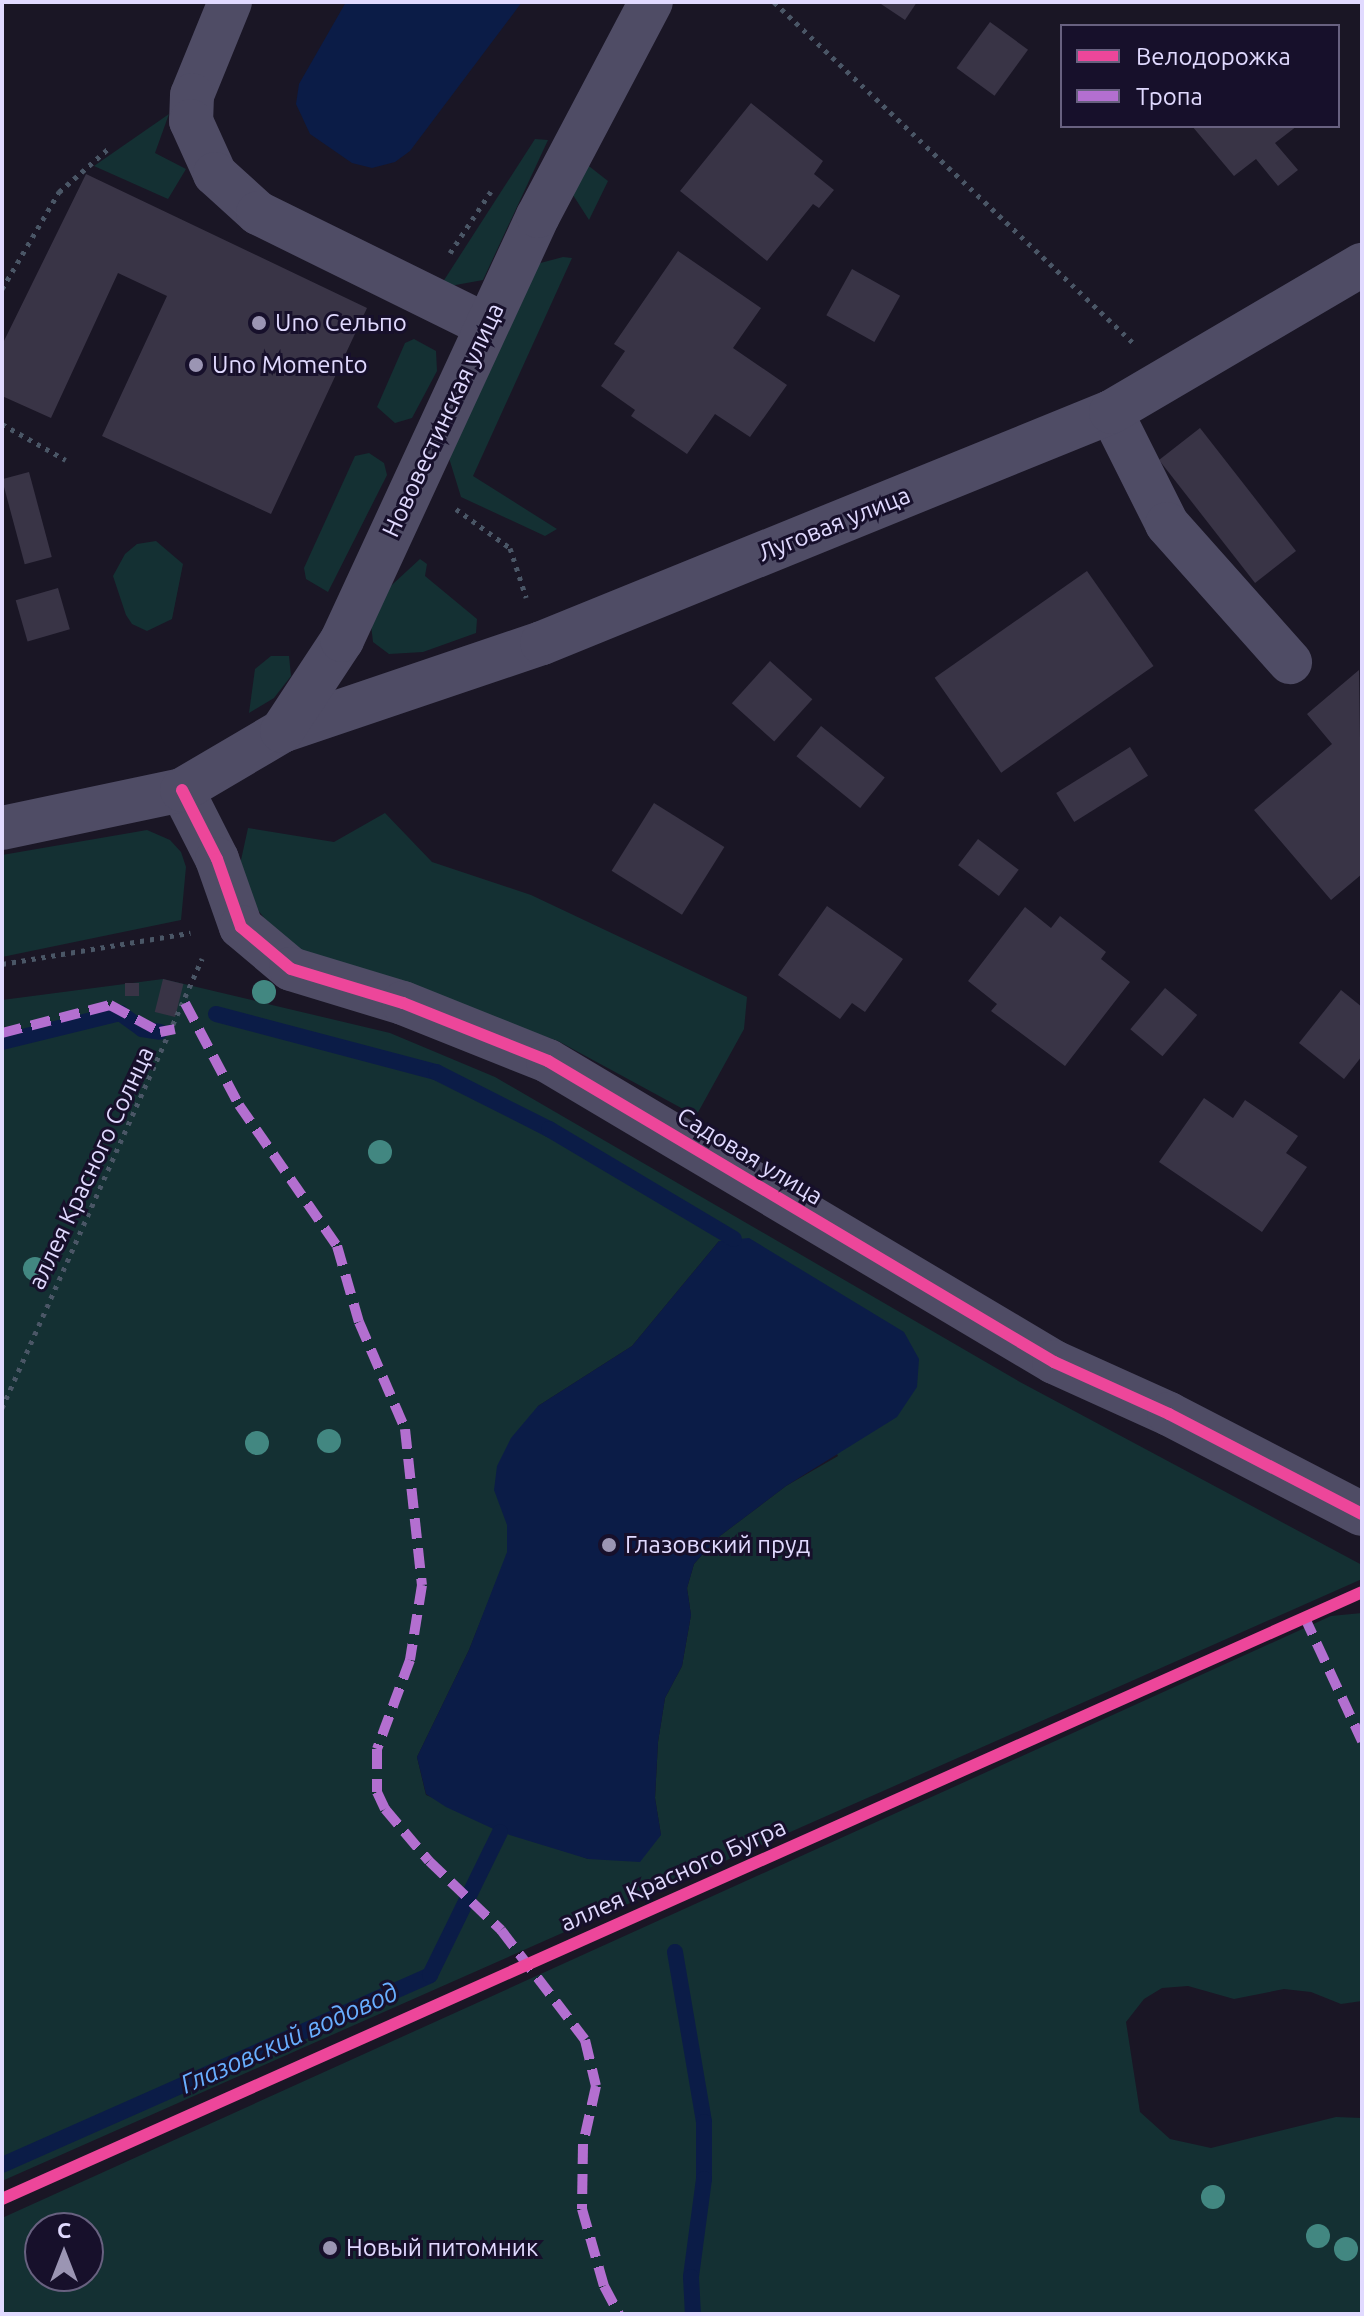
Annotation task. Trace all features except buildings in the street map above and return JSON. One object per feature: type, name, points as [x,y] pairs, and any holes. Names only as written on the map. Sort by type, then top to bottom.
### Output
[{"type":"street","points":[[230,2],[192,95],[191,121],[215,174],[258,213],[486,325]]},
{"type":"street","name":"Нововестинская улица","points":[[182,790],[282,731],[342,640],[415,475],[569,153],[651,2]]},
{"type":"street","name":"Луговая улица","points":[[282,731],[542,643],[1111,412],[1172,380],[1362,265]]},
{"type":"street","points":[[1111,412],[1167,524],[1290,662]]},
{"type":"street","points":[[2,828],[182,790]]},
{"type":"street","name":"Садовая улица","points":[[182,790],[217,859],[241,927],[291,969],[403,1003],[548,1061],[1054,1362],[1169,1414],[1362,1514]]},
{"type":"path","points":[[774,2],[1172,380]]},
{"type":"path","points":[[2,289],[59,192],[110,147]]},
{"type":"path","points":[[2,424],[66,460]]},
{"type":"path","points":[[415,475],[510,548],[542,643]]},
{"type":"path","points":[[2,964],[110,943],[200,932]]},
{"type":"green space","points":[[169,114],[155,153],[186,169],[168,199],[94,166]]},
{"type":"green space","points":[[535,139],[548,140],[483,280],[439,288]]},
{"type":"green space","points":[[585,163],[608,181],[589,220],[573,195]]},
{"type":"green space","points":[[563,257],[572,258],[473,476],[557,529],[545,536],[461,497],[449,458],[533,265]]},
{"type":"green space","points":[[414,339],[436,351],[437,371],[412,418],[395,423],[377,407],[405,343]]},
{"type":"green space","points":[[369,453],[384,463],[387,475],[328,592],[306,579],[304,568],[355,456]]},
{"type":"green space","points":[[156,541],[183,564],[172,619],[147,631],[132,624],[126,615],[113,576],[125,554],[137,544]]},
{"type":"green space","points":[[420,559],[427,564],[425,576],[477,619],[476,633],[423,652],[389,654],[373,642],[371,625],[382,594]]},
{"type":"green space","points":[[271,656],[289,656],[291,676],[274,698],[249,713],[255,669]]},
{"type":"green space","points":[[385,813],[432,862],[531,895],[747,997],[744,1029],[696,1116],[558,1041],[287,946],[236,883],[248,828],[334,842]]},
{"type":"green space","points":[[147,830],[170,840],[181,852],[186,867],[181,920],[2,957],[2,855]]},
{"type":"green space","points":[[163,979],[390,1033],[495,1077],[1020,1382],[1362,1565],[1362,1579],[2,2181],[2,1000]],"holes":[[[719,1241],[838,1456],[786,1486],[716,1539],[694,1564],[687,1588],[691,1615],[682,1666],[665,1698],[658,1742],[655,1798],[661,1835],[588,1859],[426,1795],[417,1757],[469,1650],[508,1552],[507,1525],[538,1406],[632,1346]]]},
{"type":"green space","points":[[1362,1613],[1362,2001],[1341,2004],[1311,1992],[1284,1989],[1234,1999],[1188,1986],[1162,1988],[1144,1999],[1126,2022],[1140,2112],[1170,2139],[1211,2148],[1336,2117],[1362,2118],[1362,2314],[2,2314],[2,2218],[1331,1616]]},
{"type":"water","points":[[346,2],[522,2],[410,151],[395,162],[372,168],[352,163],[310,134],[296,104],[299,84]]},
{"type":"water","name":"Глазовский пруд","points":[[749,1238],[904,1332],[919,1359],[917,1387],[897,1417],[786,1486],[716,1539],[694,1564],[687,1588],[691,1615],[682,1666],[665,1698],[658,1742],[655,1798],[661,1835],[640,1862],[588,1859],[500,1832],[446,1807],[426,1794],[417,1757],[469,1650],[507,1552],[507,1525],[494,1490],[497,1466],[511,1438],[538,1406],[632,1346],[719,1241]]},
{"type":"waterway","points":[[2,1042],[120,1013],[142,1029],[160,1032]]},
{"type":"waterway","points":[[216,1014],[436,1072],[549,1129],[734,1239]]},
{"type":"waterway","name":"Глазовский водовод","points":[[2,2165],[430,1975],[500,1832]]},
{"type":"waterway","points":[[675,1952],[704,2122],[704,2179],[691,2277],[693,2314]]},
{"type":"marked path","points":[[185,1003],[239,1105],[337,1246],[359,1322],[405,1429],[422,1585],[410,1660],[377,1749],[377,1792],[385,1809],[429,1861],[501,1930],[585,2040],[596,2086],[583,2144],[582,2209],[604,2286],[619,2314]]},
{"type":"marked path","points":[[2,1033],[110,1005],[160,1032],[175,1029]]},
{"type":"marked path","points":[[1304,1616],[1362,1741]]},
{"type":"cycle path","points":[[182,790],[217,859],[241,927],[291,969],[403,1003],[548,1061],[1054,1362],[1169,1414],[1362,1514]]},
{"type":"cycle path","name":"аллея Красного Бугра","points":[[2,2199],[1362,1592]]},
{"type":"place","name":"Uno Сельпо","points":[[259,323]]},
{"type":"place","name":"Uno Momento","points":[[196,365]]},
{"type":"place","name":"Глазовский пруд","points":[[609,1545]]},
{"type":"place","name":"Новый питомник","points":[[330,2248]]}]
